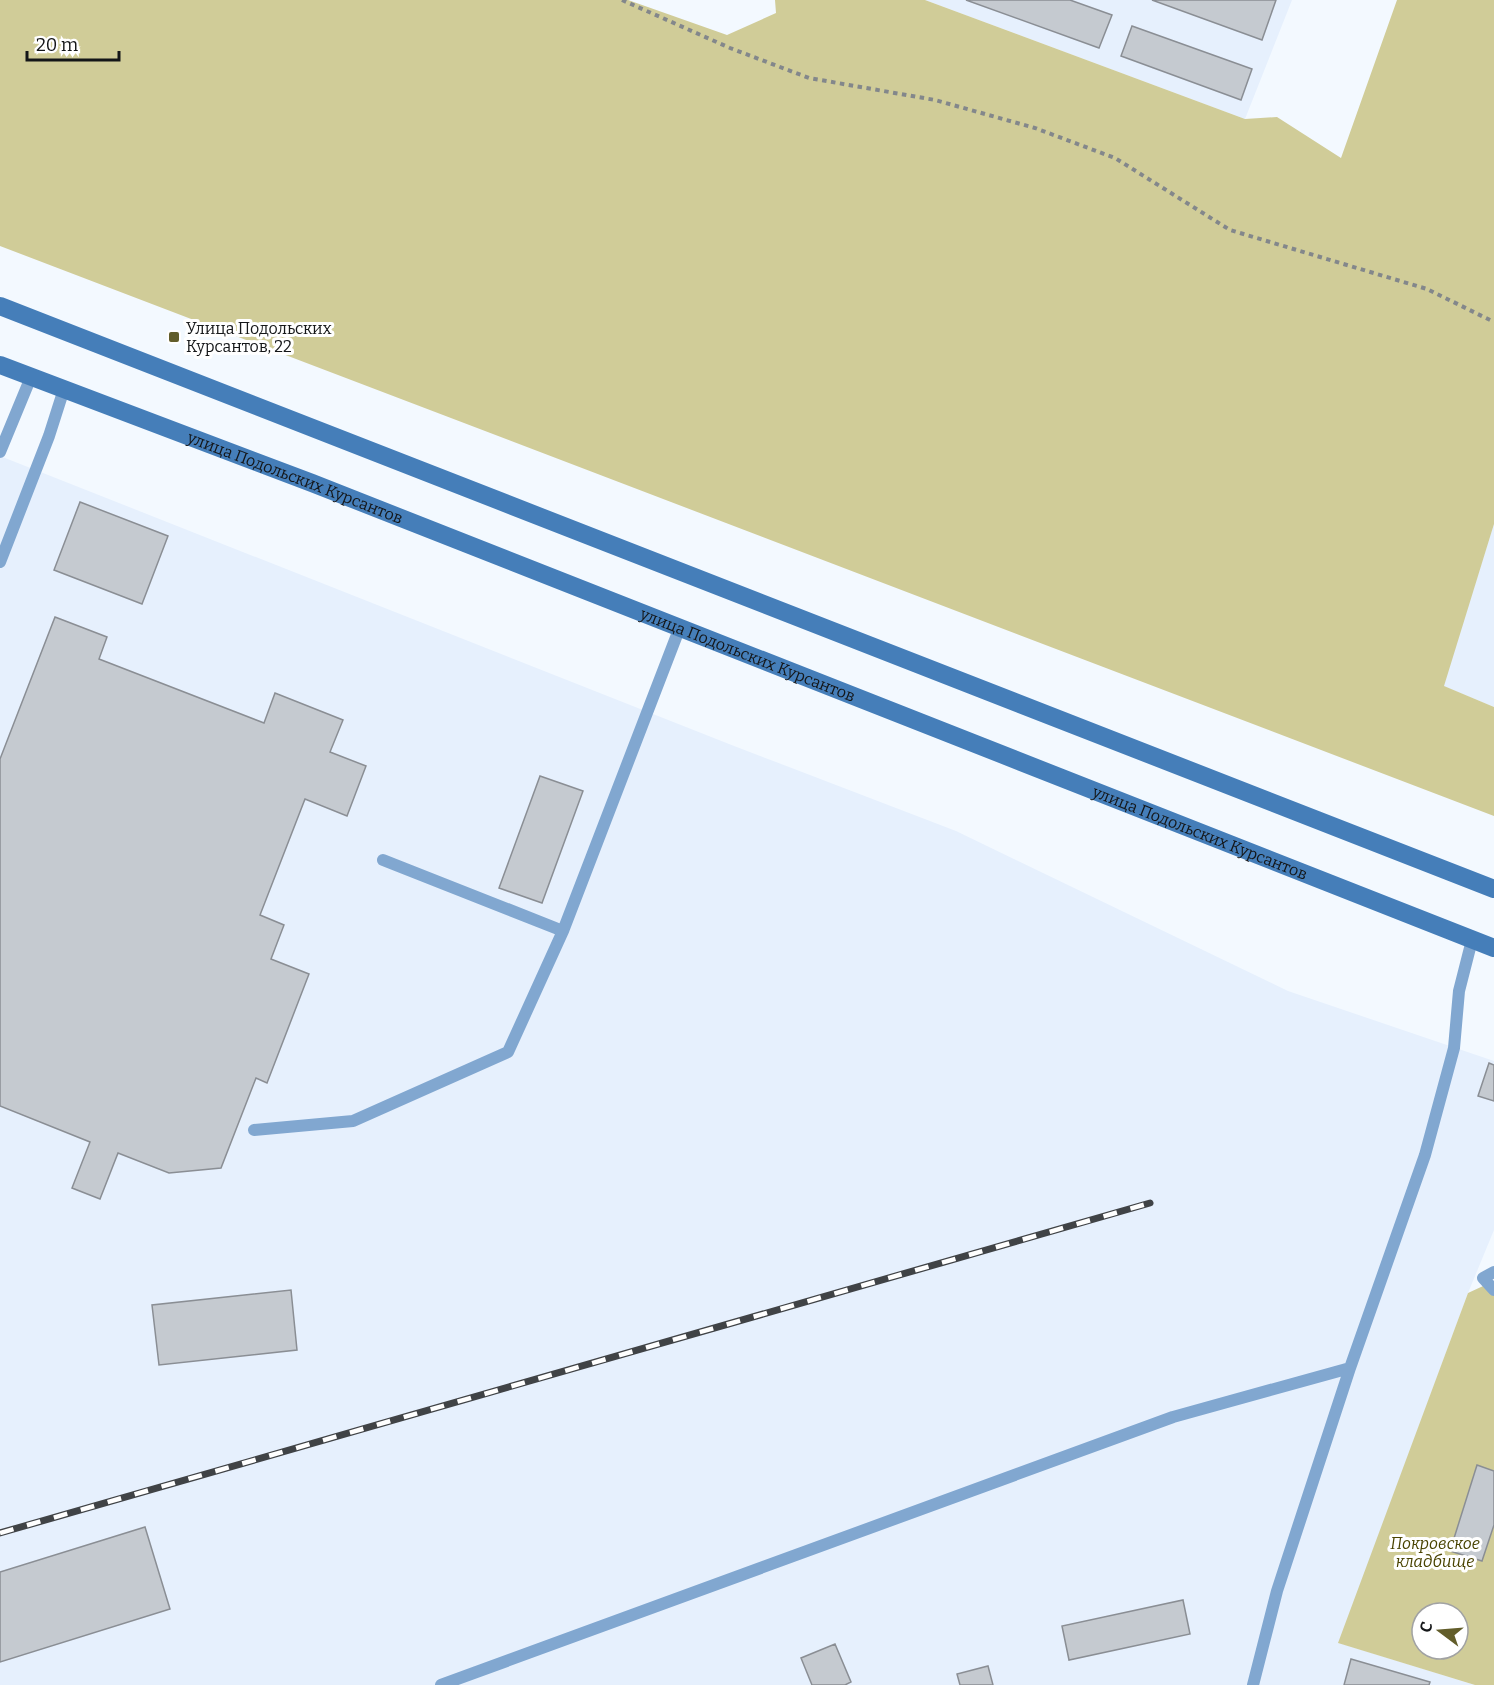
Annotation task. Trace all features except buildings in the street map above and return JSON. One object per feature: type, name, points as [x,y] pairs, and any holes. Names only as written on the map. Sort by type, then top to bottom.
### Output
[{"type":"main road","points":[[0,306],[1494,889]]},
{"type":"main road","name":"улица Подольских Курсантов","points":[[0,364],[225,449],[1494,948]]},
{"type":"lane","points":[[0,452],[31,377]]},
{"type":"lane","points":[[0,562],[50,436],[64,389]]},
{"type":"lane","points":[[254,1130],[353,1120],[508,1052],[563,931],[680,627]]},
{"type":"lane","points":[[383,860],[563,931]]},
{"type":"lane","points":[[1253,1685],[1277,1591],[1350,1368],[1425,1155],[1454,1048],[1459,991],[1472,940]]},
{"type":"lane","points":[[1494,1272],[1483,1278],[1494,1290]]},
{"type":"lane","points":[[441,1685],[1173,1417],[1350,1368]]},
{"type":"path","points":[[622,0],[730,48],[809,78],[935,100],[1035,128],[1115,158],[1230,230],[1427,290],[1494,322]]},
{"type":"shaded area","points":[[925,0],[1292,0],[1245,119]]},
{"type":"shaded area","points":[[0,456],[729,744],[956,831],[1288,991],[1494,1061],[1494,1230],[1468,1293],[1339,1643],[1475,1685],[0,1685]]},
{"type":"shaded area","points":[[1494,524],[1494,707],[1443,686]]},
{"type":"green space","points":[[0,0],[628,0],[727,35],[776,13],[775,0],[925,0],[1245,119],[1277,117],[1341,158],[1397,0],[1494,0],[1494,524],[1444,686],[1494,707],[1494,816],[0,246]]},
{"type":"green space","name":"Покровское кладбище","points":[[1494,1281],[1494,1685],[1475,1685],[1338,1643],[1468,1293]]},
{"type":"railway","points":[[0,1533],[1150,1203]]},
{"type":"place","name":"Улица Подольских Курсантов, 22","points":[[174,337]]}]
